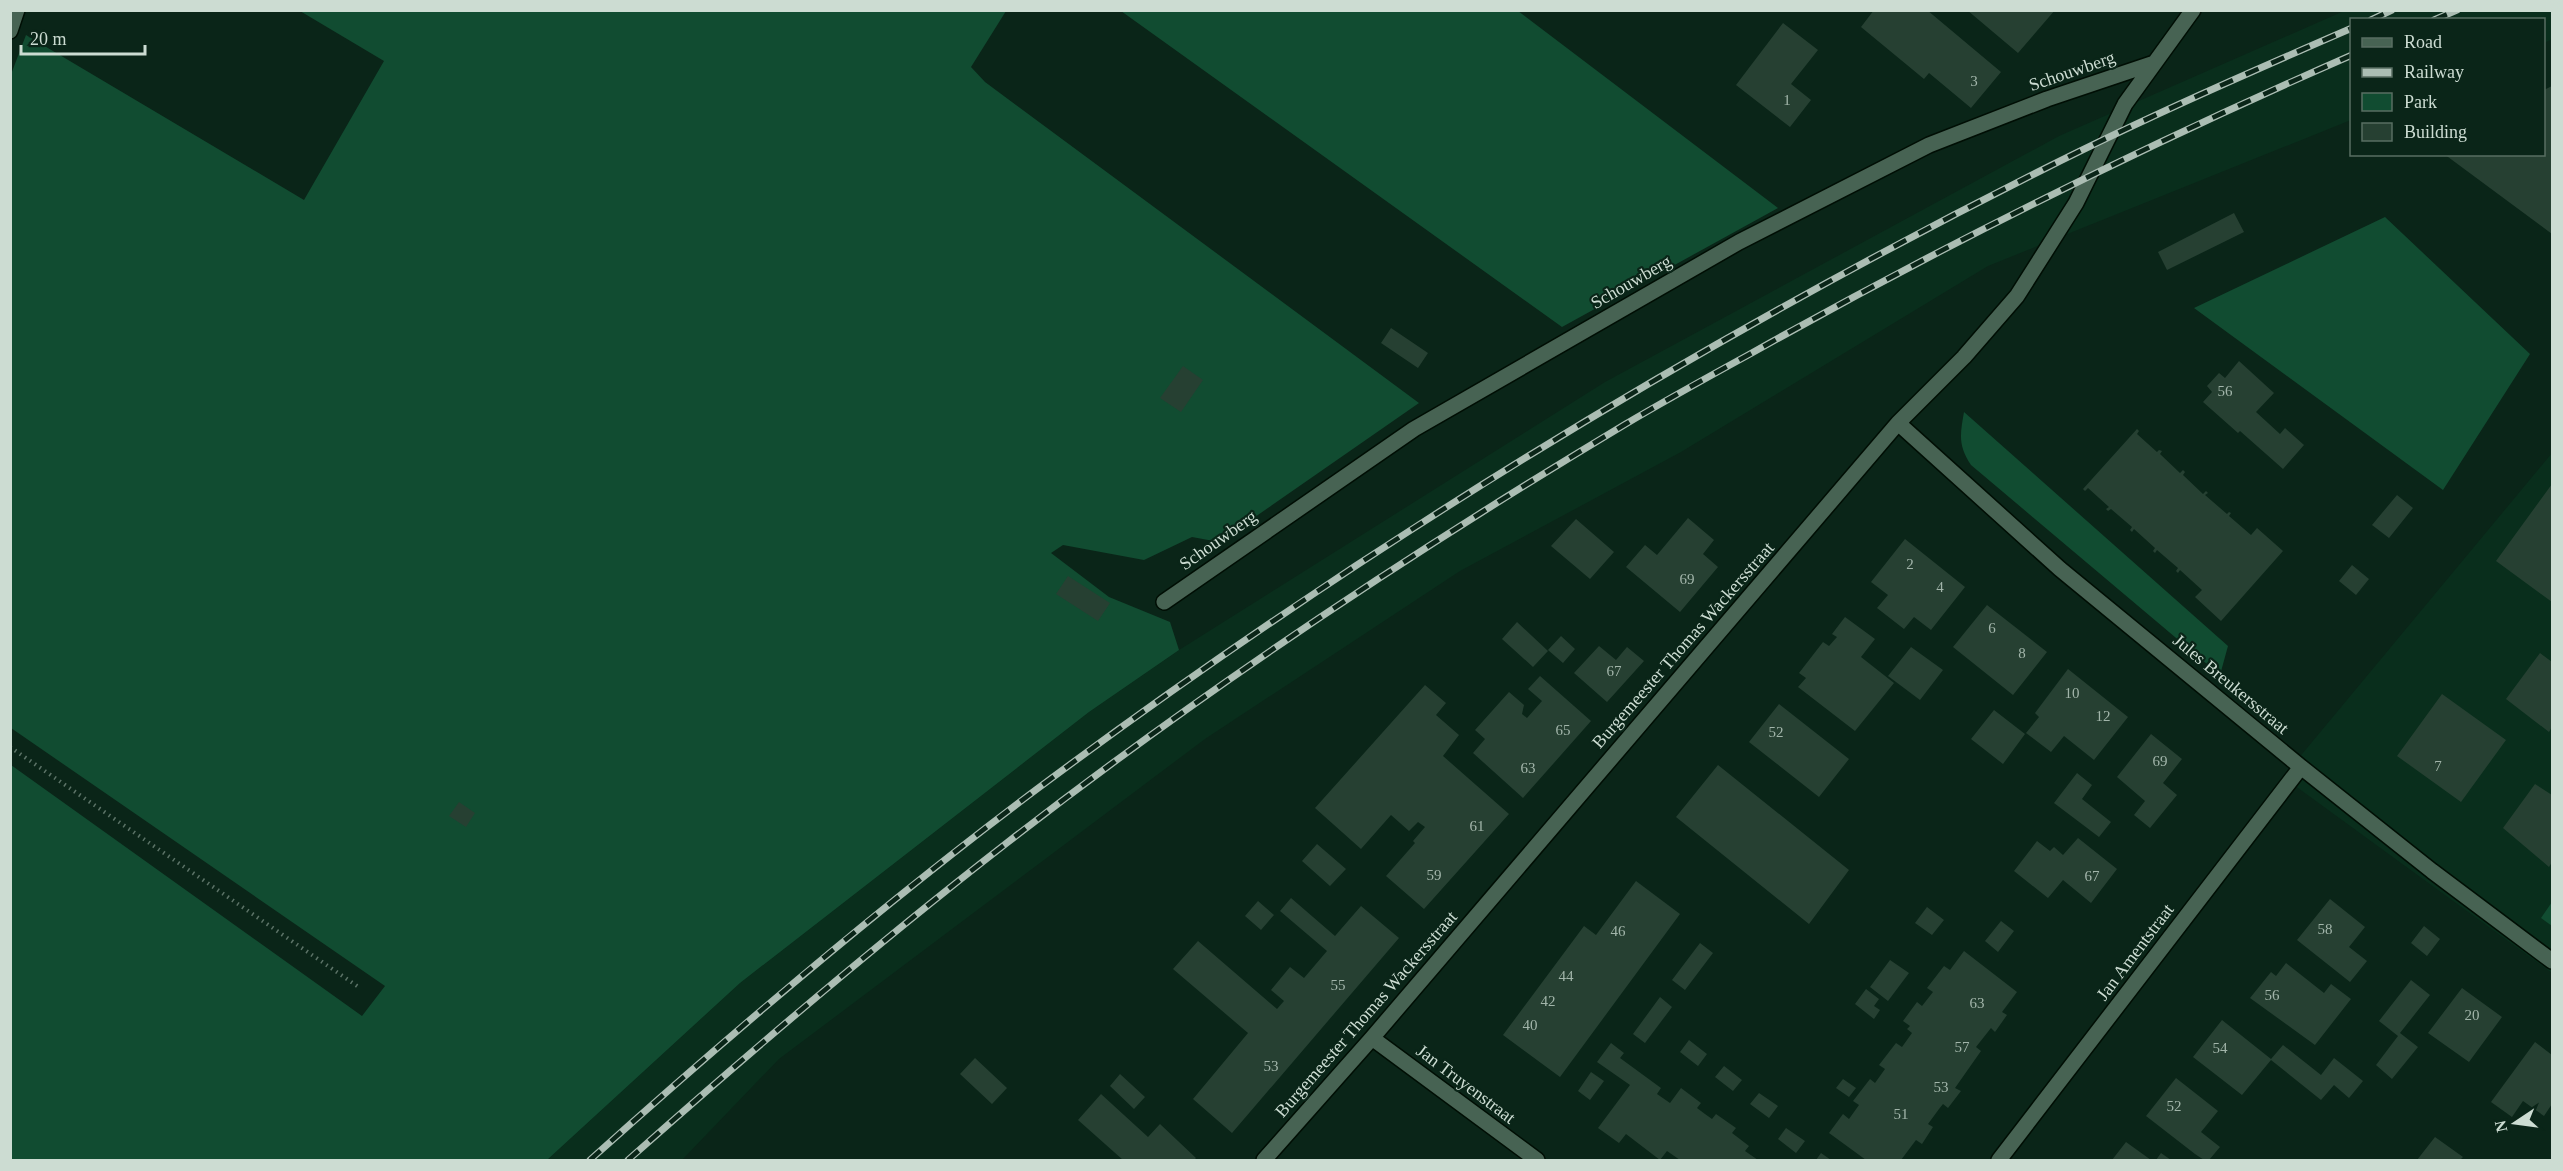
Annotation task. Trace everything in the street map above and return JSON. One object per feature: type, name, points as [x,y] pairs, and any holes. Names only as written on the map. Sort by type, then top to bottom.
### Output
[{"type":"street","points":[[10,31],[17,10]]},
{"type":"street","points":[[2154,63],[2193,10]]},
{"type":"street","name":"Burgemeester Thomas Wackersstraat","points":[[1264,1161],[1898,423],[1964,357],[2017,296],[2076,203],[2125,104],[2154,63]]},
{"type":"street","name":"Schouwberg","points":[[1164,602],[1414,429],[1739,242],[1929,145],[2047,99],[2154,63]]},
{"type":"street","name":"Jules Breukersstraat","points":[[1898,423],[2060,569],[2301,767],[2432,871],[2553,960]]},
{"type":"street","name":"Jan Amentstraat","points":[[2000,1161],[2301,767]]},
{"type":"street","name":"Jan Truyenstraat","points":[[1372,1038],[1537,1161]]},
{"type":"path","points":[[10,747],[360,988]]},
{"type":"shaded area","points":[[2344,11],[2552,11],[2552,39],[2545,42],[2545,18],[2350,18],[2350,120],[1988,266],[1681,452],[1460,571],[1205,739],[779,1059],[682,1160],[547,1160],[740,983],[1089,712],[1179,650],[1605,382],[2059,136]]},
{"type":"shaded area","points":[[2552,453],[2552,973],[2283,777]]},
{"type":"green space","points":[[300,11],[1006,11],[971,67],[985,82],[1419,403],[1219,542],[1192,537],[1144,560],[1063,545],[1051,553],[1109,597],[1170,622],[1179,650],[1089,712],[740,983],[547,1160],[11,1160],[11,765],[362,1016],[385,986],[11,728],[10,77],[26,35],[304,200],[384,61]]},
{"type":"green space","points":[[1121,11],[1518,11],[1778,208],[1562,327]]},
{"type":"green space","points":[[2385,217],[2530,354],[2443,490],[2194,308]]},
{"type":"green space","points":[[1964,412],[2228,646],[2220,675],[1971,465],[1961,440]]},
{"type":"green space","points":[[2552,902],[2552,926],[2541,918]]},
{"type":"building","points":[[1874,10],[1927,10],[2001,72],[1971,108],[1929,73],[1924,79],[1861,27]]},
{"type":"building","points":[[1967,10],[2055,10],[2018,53]]},
{"type":"building","points":[[1783,23],[1818,50],[1791,84],[1811,100],[1790,127],[1736,85]]},
{"type":"building","points":[[2552,86],[2552,234],[2447,156],[2545,156],[2545,90]]},
{"type":"building","points":[[2234,213],[2244,232],[2167,270],[2158,252]]},
{"type":"building","points":[[1391,328],[1428,353],[1418,368],[1381,343]]},
{"type":"building","points":[[2239,361],[2274,393],[2256,412],[2280,434],[2285,428],[2304,445],[2283,469],[2203,402],[2212,392],[2207,386],[2219,373],[2225,378]]},
{"type":"building","points":[[1183,366],[1203,380],[1181,412],[1160,398]]},
{"type":"building","points":[[2137,429],[2139,431],[2137,434],[2157,452],[2162,451],[2160,454],[2180,473],[2183,470],[2185,472],[2183,475],[2203,494],[2206,491],[2208,493],[2205,495],[2227,514],[2231,513],[2229,516],[2251,535],[2257,528],[2283,551],[2221,621],[2195,597],[2202,590],[2180,570],[2178,573],[2176,571],[2178,568],[2157,550],[2155,553],[2153,551],[2155,548],[2134,529],[2132,532],[2130,530],[2132,527],[2111,509],[2108,511],[2106,509],[2109,507],[2088,488],[2085,491],[2083,489]]},
{"type":"building","points":[[2552,484],[2552,602],[2496,561]]},
{"type":"building","points":[[2397,495],[2413,508],[2389,538],[2372,525]]},
{"type":"building","points":[[1688,518],[1714,540],[1703,554],[1718,567],[1680,612],[1626,567],[1645,545],[1657,555]]},
{"type":"building","points":[[1576,519],[1614,552],[1590,579],[1551,546]]},
{"type":"building","points":[[1905,539],[1965,587],[1931,630],[1914,617],[1904,629],[1877,608],[1888,595],[1871,582]]},
{"type":"building","points":[[2352,565],[2369,579],[2356,595],[2339,581]]},
{"type":"building","points":[[1068,576],[1110,603],[1098,621],[1056,594]]},
{"type":"building","points":[[1987,605],[2047,652],[2013,695],[1953,647]]},
{"type":"building","points":[[1845,617],[1875,639],[1861,657],[1894,683],[1855,731],[1798,687],[1806,678],[1799,673],[1823,642],[1829,646],[1837,637],[1832,634]]},
{"type":"building","points":[[1517,622],[1548,651],[1533,667],[1502,639]]},
{"type":"building","points":[[1561,636],[1575,649],[1563,663],[1548,650]]},
{"type":"building","points":[[1599,646],[1616,660],[1627,647],[1644,661],[1607,702],[1574,673]]},
{"type":"building","points":[[1911,647],[1943,670],[1920,700],[1888,676]]},
{"type":"building","points":[[2540,653],[2552,662],[2552,727],[2549,732],[2506,699]]},
{"type":"building","points":[[2068,669],[2128,717],[2094,760],[2064,736],[2051,752],[2026,733],[2039,717],[2035,713]]},
{"type":"building","points":[[1540,676],[1591,721],[1523,798],[1473,753],[1485,739],[1475,730],[1509,692],[1524,705],[1522,714],[1527,718],[1542,701],[1528,689]]},
{"type":"building","points":[[1425,685],[1446,703],[1436,715],[1459,735],[1443,756],[1509,814],[1424,909],[1386,876],[1415,843],[1413,841],[1425,827],[1418,822],[1409,831],[1391,815],[1361,849],[1315,808]]},
{"type":"building","points":[[2442,694],[2506,740],[2461,802],[2397,756]]},
{"type":"building","points":[[1779,704],[1849,759],[1819,797],[1749,742]]},
{"type":"building","points":[[1994,710],[2025,734],[2003,764],[1971,739]]},
{"type":"building","points":[[2151,734],[2182,759],[2163,783],[2177,795],[2150,828],[2134,815],[2145,801],[2117,777]]},
{"type":"building","points":[[1718,765],[1849,870],[1809,924],[1676,817]]},
{"type":"building","points":[[2077,773],[2092,785],[2082,799],[2111,822],[2099,837],[2054,803]]},
{"type":"building","points":[[2535,784],[2552,795],[2552,862],[2549,867],[2503,828]]},
{"type":"building","points":[[459,802],[475,813],[466,827],[449,816]]},
{"type":"building","points":[[2078,838],[2117,869],[2091,903],[2063,880],[2048,898],[2014,871],[2037,841],[2050,851],[2054,847],[2063,855]]},
{"type":"building","points":[[1317,844],[1346,869],[1330,886],[1302,861]]},
{"type":"building","points":[[1636,881],[1680,914],[1560,1077],[1503,1035],[1584,926],[1596,935]]},
{"type":"building","points":[[1291,898],[1335,936],[1361,906],[1399,938],[1232,1133],[1193,1099],[1248,1033],[1173,969],[1198,941],[1277,1009],[1284,1001],[1271,990],[1290,967],[1304,978],[1327,951],[1280,911]]},
{"type":"building","points":[[2330,899],[2365,927],[2349,947],[2367,961],[2350,982],[2297,940]]},
{"type":"building","points":[[1258,901],[1274,915],[1261,930],[1245,916]]},
{"type":"building","points":[[1927,907],[1944,920],[1932,935],[1915,923]]},
{"type":"building","points":[[2001,921],[2014,931],[1998,952],[1985,941]]},
{"type":"building","points":[[2424,926],[2440,939],[2427,956],[2411,943]]},
{"type":"building","points":[[1700,943],[1713,953],[1685,990],[1672,980]]},
{"type":"building","points":[[1964,951],[2017,992],[2002,1012],[2007,1015],[1995,1032],[1991,1028],[1976,1047],[1981,1051],[1955,1088],[1961,1091],[1948,1108],[1943,1104],[1939,1109],[1928,1124],[1933,1127],[1922,1144],[1916,1140],[1901,1160],[1866,1160],[1829,1133],[1843,1114],[1849,1119],[1859,1105],[1853,1101],[1870,1079],[1875,1083],[1885,1069],[1879,1065],[1896,1043],[1902,1047],[1912,1033],[1907,1029],[1910,1026],[1903,1021],[1917,1002],[1922,1006],[1933,992],[1927,988],[1944,966],[1950,970]]},
{"type":"building","points":[[1890,960],[1909,973],[1888,1001],[1870,987]]},
{"type":"building","points":[[2286,963],[2324,993],[2331,984],[2351,999],[2315,1045],[2250,998],[2271,972],[2276,976]]},
{"type":"building","points":[[2411,980],[2430,995],[2400,1033],[2418,1047],[2392,1079],[2376,1065],[2398,1036],[2379,1021]]},
{"type":"building","points":[[2462,988],[2502,1017],[2469,1062],[2428,1033]]},
{"type":"building","points":[[1866,989],[1879,999],[1874,1006],[1880,1010],[1874,1019],[1855,1004]]},
{"type":"building","points":[[1660,997],[1672,1007],[1645,1043],[1633,1034]]},
{"type":"building","points":[[2222,1020],[2271,1059],[2283,1045],[2321,1075],[2334,1058],[2363,1081],[2349,1098],[2334,1085],[2321,1100],[2271,1060],[2242,1095],[2193,1057]]},
{"type":"building","points":[[1689,1040],[1707,1054],[1698,1066],[1680,1052]]},
{"type":"building","points":[[2535,1042],[2552,1055],[2552,1104],[2544,1116],[2523,1101],[2512,1117],[2491,1102]]},
{"type":"building","points":[[1611,1043],[1624,1053],[1620,1058],[1661,1088],[1657,1094],[1670,1103],[1681,1088],[1701,1103],[1697,1108],[1705,1114],[1712,1119],[1716,1114],[1736,1128],[1732,1133],[1749,1146],[1745,1151],[1758,1160],[1680,1160],[1667,1151],[1660,1160],[1626,1134],[1619,1143],[1598,1128],[1630,1085],[1597,1062]]},
{"type":"building","points":[[975,1058],[1007,1088],[992,1104],[960,1074]]},
{"type":"building","points":[[1724,1066],[1742,1080],[1733,1091],[1715,1077]]},
{"type":"building","points":[[1591,1072],[1604,1081],[1590,1100],[1578,1091]]},
{"type":"building","points":[[1120,1074],[1145,1097],[1134,1109],[1110,1086]]},
{"type":"building","points":[[2176,1078],[2218,1111],[2201,1132],[2220,1147],[2209,1160],[2204,1160],[2195,1154],[2146,1116]]},
{"type":"building","points":[[1843,1079],[1856,1088],[1849,1097],[1836,1088]]},
{"type":"building","points":[[1759,1093],[1778,1106],[1769,1118],[1750,1104]]},
{"type":"building","points":[[1101,1094],[1148,1137],[1160,1124],[1196,1158],[1194,1160],[1123,1160],[1078,1120]]},
{"type":"building","points":[[1786,1128],[1805,1141],[1796,1153],[1778,1139]]},
{"type":"building","points":[[2435,1137],[2463,1157],[2460,1160],[2417,1160]]},
{"type":"building","points":[[2126,1142],[2151,1160],[2112,1160]]},
{"type":"building","points":[[1821,1153],[1831,1160],[1816,1160]]},
{"type":"building","points":[[2161,1153],[2171,1160],[2156,1160]]},
{"type":"railway","points":[[2375,18],[2392,10]]},
{"type":"railway","points":[[2439,18],[2457,10]]},
{"type":"railway","points":[[590,1160],[809,970],[979,833],[1157,702],[1278,617],[1402,536],[1527,457],[1654,381],[1782,307],[1912,237],[2120,132],[2350,29]]},
{"type":"railway","points":[[628,1160],[816,998],[1008,842],[1233,677],[1466,522],[1656,407],[1824,313],[2047,197],[2199,124],[2350,56]]}]
